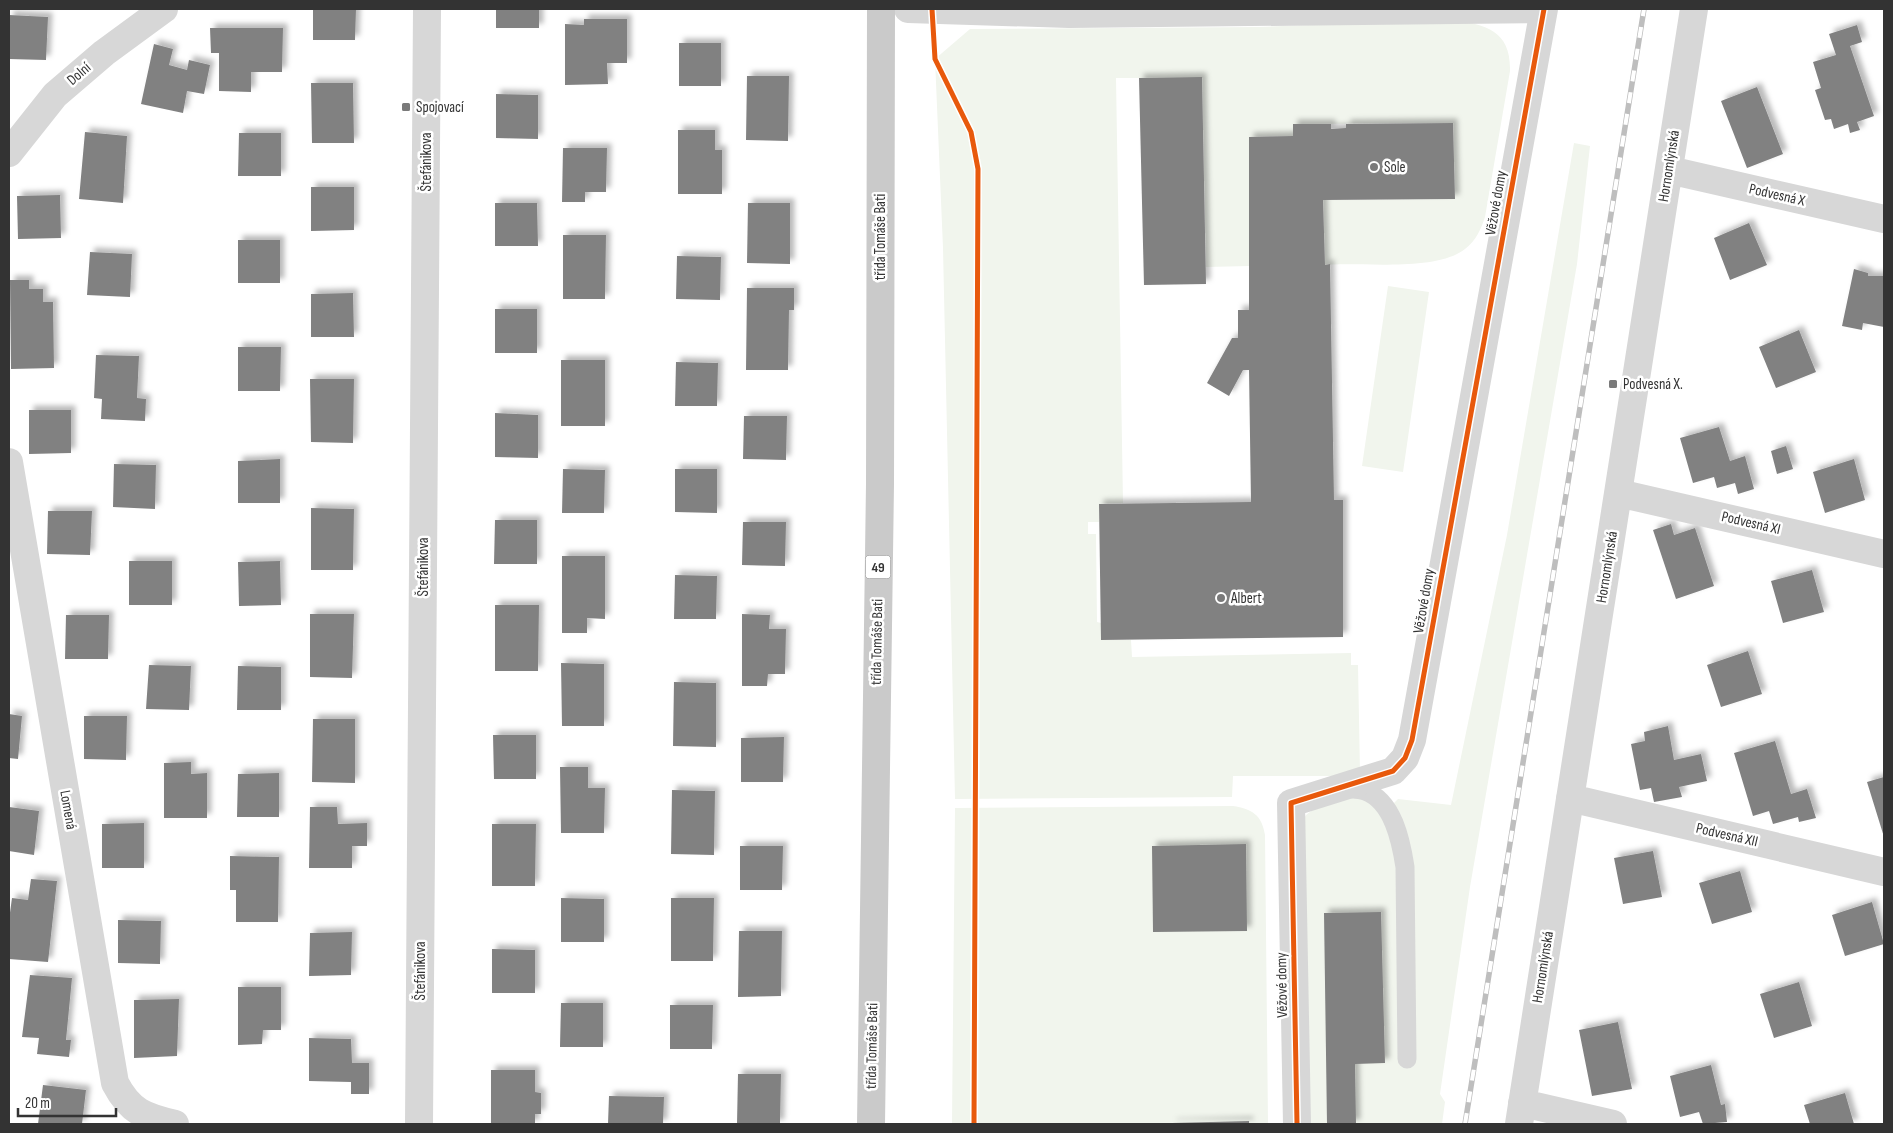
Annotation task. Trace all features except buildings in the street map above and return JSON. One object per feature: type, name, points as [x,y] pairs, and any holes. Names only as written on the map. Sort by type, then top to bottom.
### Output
[{"type":"main road","name":"třída Tomáše Bati","points":[[871,1124],[880,484],[881,9]]},
{"type":"street","name":"Dolní","points":[[9,153],[55,95],[104,52],[164,9]]},
{"type":"street","name":"Štefánikova","points":[[419,1124],[427,9]]},
{"type":"street","points":[[908,9],[1070,14],[1544,9]]},
{"type":"street","name":"Věžové domy","points":[[1297,1124],[1291,803],[1393,771],[1405,758],[1412,740],[1544,9]]},
{"type":"street","name":"Hornomlýnská","points":[[1520,1114],[1694,9]]},
{"type":"street","name":"Podvesná X","points":[[1669,170],[1884,219]]},
{"type":"street","name":"Lomená","points":[[9,462],[115,1083],[123,1098],[132,1108],[144,1115],[175,1124]]},
{"type":"street","name":"Podvesná XI","points":[[1618,493],[1884,554]]},
{"type":"street","name":"Podvesná XII","points":[[1570,798],[1884,872]]},
{"type":"street","points":[[1520,1114],[1600,1121]]},
{"type":"lane","points":[[1338,787],[1364,790],[1377,798],[1388,812],[1400,838],[1405,867],[1407,1059]]},
{"type":"shaded area","points":[[1453,20],[1476,24],[1495,32],[1506,47],[1510,71],[1482,226],[1469,246],[1452,256],[1436,261],[1398,264],[1325,265],[1323,200],[1455,199],[1453,123],[1293,124],[1293,136],[1250,137],[1250,266],[1206,267],[1202,78],[1116,78],[1123,503],[1099,504],[1099,522],[1088,522],[1088,534],[1096,534],[1097,622],[1101,623],[1101,640],[1131,640],[1132,657],[1351,653],[1351,665],[1358,665],[1360,773],[1350,776],[1233,776],[1232,797],[955,799],[943,248],[935,59],[970,29],[1259,27]]},
{"type":"shaded area","points":[[1574,143],[1590,146],[1577,264],[1470,887],[1440,1094],[1445,1102],[1442,1124],[1300,1124],[1301,824],[1306,815],[1323,802],[1384,793],[1394,803],[1398,799],[1451,805],[1507,535]]},
{"type":"shaded area","points":[[1388,286],[1429,292],[1403,472],[1362,466]]},
{"type":"shaded area","points":[[1233,806],[1246,809],[1255,814],[1264,828],[1265,835],[1268,1124],[952,1124],[955,808]]},
{"type":"railway","points":[[1465,1124],[1644,9]]},
{"type":"cycle path","points":[[932,9],[935,59],[971,132],[978,169],[974,1124]]},
{"type":"cycle path","points":[[1297,1124],[1291,803],[1393,771],[1405,758],[1412,740],[1544,9]]},
{"type":"place","name":"Spojovací","points":[[406,107]]},
{"type":"place","name":"Sole","points":[[1374,167]]},
{"type":"place","name":"Podvesná X.","points":[[1613,384]]},
{"type":"place","name":"Albert","points":[[1221,598]]}]
